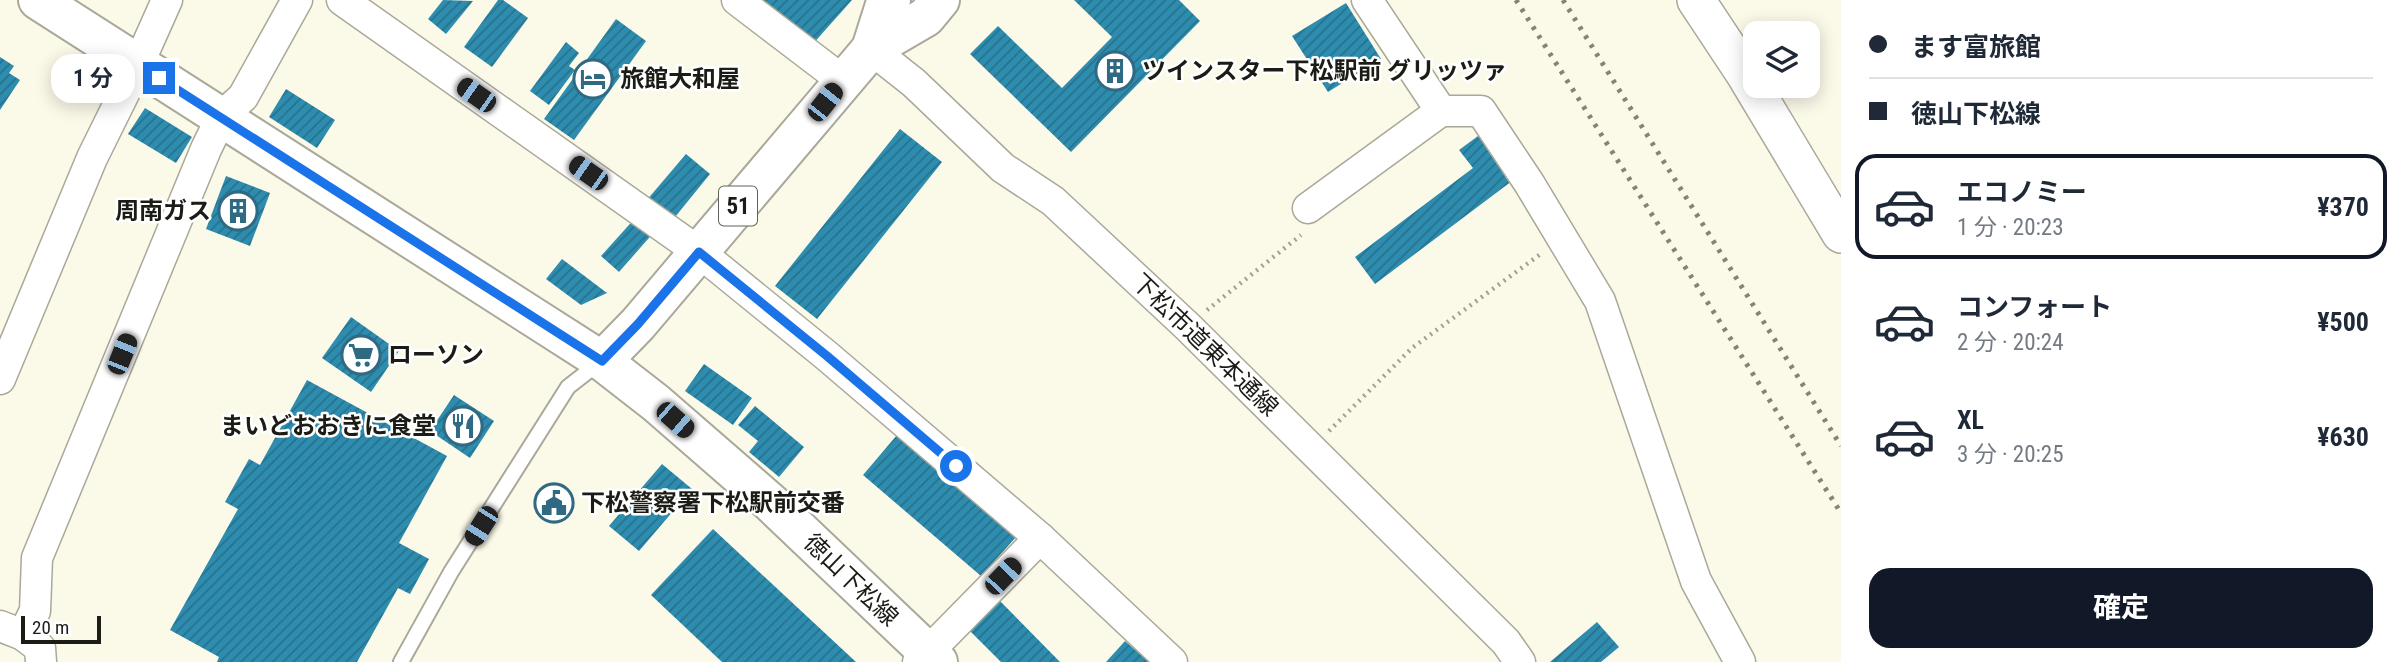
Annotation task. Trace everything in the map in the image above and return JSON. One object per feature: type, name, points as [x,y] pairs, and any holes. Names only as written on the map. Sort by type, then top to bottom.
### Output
[{"type":"main road","name":"徳山下松線","points":[[38,0],[602,361],[656,403],[771,503],[928,659]]},
{"type":"main road","name":"51","points":[[871,49],[884,8],[891,0]]},
{"type":"main road","name":"51","points":[[602,361],[638,324],[871,49],[926,17],[940,0]]},
{"type":"street","points":[[0,379],[92,158],[167,0]]},
{"type":"street","points":[[41,662],[40,648],[12,631],[36,611],[37,558],[206,149],[222,116],[243,97],[297,0]]},
{"type":"street","points":[[342,0],[699,252],[827,356],[1040,538],[1172,662]]},
{"type":"street","points":[[737,0],[842,80]]},
{"type":"street","points":[[1367,0],[1441,111]]},
{"type":"street","points":[[1696,0],[1745,74],[1841,234]]},
{"type":"street","name":"下松市道東本通線","points":[[871,49],[914,83],[1003,168],[1053,201],[1187,326],[1506,642],[1520,662]]},
{"type":"street","points":[[1308,208],[1441,111],[1480,111],[1529,183],[1600,301],[1696,581],[1740,662]]},
{"type":"street","points":[[928,659],[1040,538]]},
{"type":"lane","points":[[401,662],[452,572],[568,387],[602,361]]},
{"type":"path","points":[[1187,326],[1310,228],[1308,208]]},
{"type":"path","points":[[1312,449],[1412,348],[1562,238]]},
{"type":"building","points":[[443,0],[473,1],[446,34],[428,19]]},
{"type":"building","points":[[498,0],[503,0],[528,18],[492,67],[464,47]]},
{"type":"building","points":[[759,0],[852,0],[811,46]]},
{"type":"building","name":"ツインスター下松駅前 グリッツァ","points":[[1074,0],[1179,0],[1200,21],[1071,152],[970,54],[998,26],[1062,88],[1112,37]]},
{"type":"building","points":[[1346,3],[1381,59],[1328,92],[1292,36]]},
{"type":"building","points":[[616,19],[646,41],[574,140],[544,119]]},
{"type":"building","points":[[566,42],[579,53],[569,66],[575,70],[549,105],[530,91]]},
{"type":"building","points":[[0,57],[14,66],[9,73],[20,80],[0,110]]},
{"type":"building","points":[[286,89],[335,120],[317,148],[269,117]]},
{"type":"building","points":[[145,108],[192,137],[176,163],[128,134]]},
{"type":"building","points":[[900,129],[942,162],[817,319],[775,286]]},
{"type":"building","points":[[1478,136],[1512,181],[1375,284],[1355,257],[1473,168],[1459,150]]},
{"type":"building","points":[[686,154],[710,174],[671,222],[646,201]]},
{"type":"building","name":"周南ガス","points":[[226,176],[270,193],[250,246],[206,229]]},
{"type":"building","points":[[637,216],[655,231],[619,272],[601,256]]},
{"type":"building","points":[[562,259],[607,293],[581,305],[546,279]]},
{"type":"building","points":[[351,317],[399,351],[371,392],[322,358]]},
{"type":"building","points":[[704,364],[752,398],[733,425],[685,391]]},
{"type":"building","points":[[307,380],[447,456],[399,543],[429,559],[410,594],[398,588],[357,662],[217,662],[219,657],[170,630],[238,509],[225,502],[249,459],[260,465]]},
{"type":"building","points":[[454,395],[494,421],[470,458],[430,431]]},
{"type":"building","points":[[755,406],[804,447],[779,477],[749,452],[758,441],[738,425]]},
{"type":"building","points":[[897,435],[1016,537],[981,576],[863,475]]},
{"type":"building","points":[[662,464],[692,489],[639,551],[609,526]]},
{"type":"building","points":[[713,529],[856,662],[722,662],[651,595]]},
{"type":"building","points":[[1000,601],[1060,662],[1001,662],[970,631]]},
{"type":"building","points":[[1597,622],[1619,647],[1601,662],[1550,662]]},
{"type":"building","points":[[1125,641],[1149,662],[1106,662]]},
{"type":"railway","points":[[1516,0],[1841,513]]},
{"type":"railway","points":[[1563,0],[1841,446]]},
{"type":"place","name":"ツインスター下松駅前 グリッツァ","points":[[1115,71]]},
{"type":"place","name":"旅館大和屋","points":[[593,79]]},
{"type":"place","name":"周南ガス","points":[[238,211]]},
{"type":"place","name":"ローソン","points":[[361,355]]},
{"type":"place","name":"まいどおおきに食堂","points":[[463,426]]},
{"type":"place","name":"下松警察署下松駅前交番","points":[[554,503]]},
{"type":"route","points":[[159,78],[235,124],[602,361],[638,324],[699,252],[956,466]]}]
